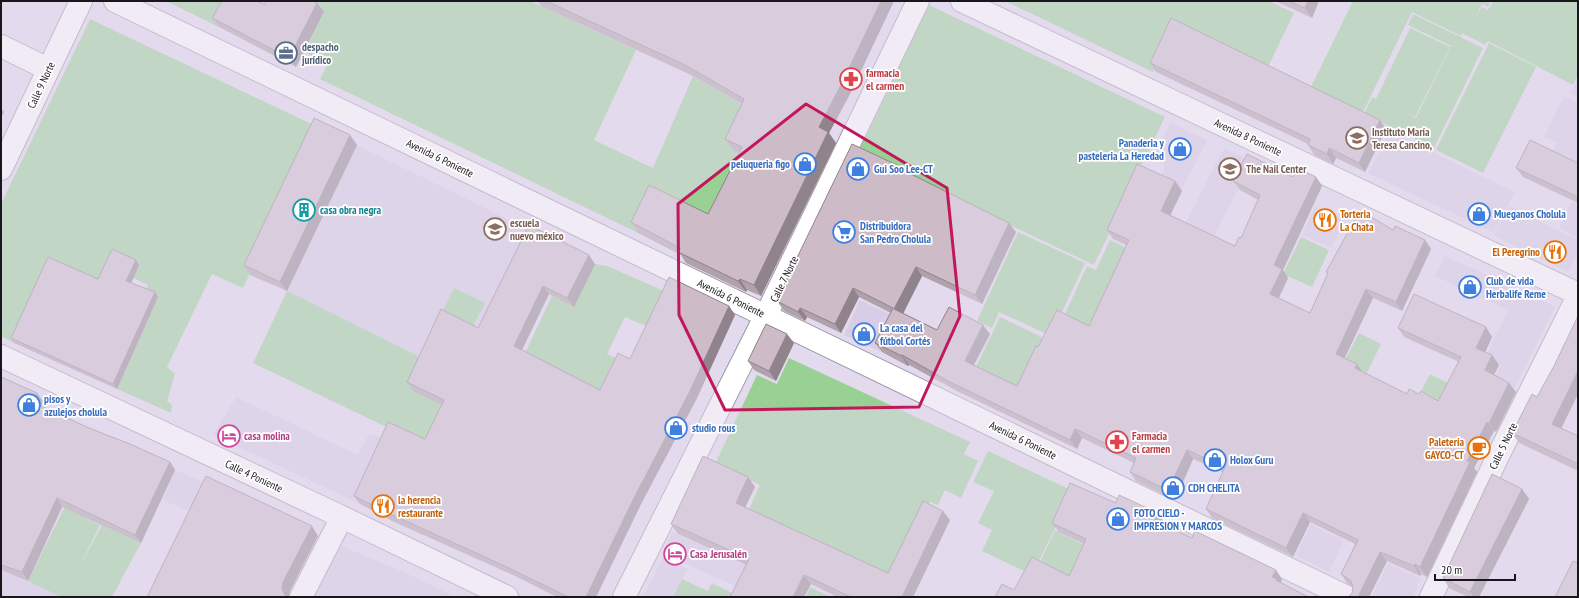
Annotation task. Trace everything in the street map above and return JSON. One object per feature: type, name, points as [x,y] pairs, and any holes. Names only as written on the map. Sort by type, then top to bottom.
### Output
[{"type":"street","name":"Calle 9 Norte","points":[[1,169],[81,1]]},
{"type":"street","name":"Avenida 6 Poniente","points":[[115,1],[1347,597]]},
{"type":"street","name":"Calle 7 Norte","points":[[624,597],[766,315],[918,1]]},
{"type":"street","name":"Avenida 8 Poniente","points":[[962,1],[1578,295]]},
{"type":"street","points":[[1,46],[48,69]]},
{"type":"street","name":"Calle 5 Norte","points":[[1431,597],[1499,454],[1578,295]]},
{"type":"street","name":"Calle 4 Poniente","points":[[1,356],[342,517],[507,597]]},
{"type":"street","points":[[301,597],[342,517]]},
{"type":"highlighted area","points":[[806,104],[947,188],[960,316],[919,407],[725,410],[679,315],[678,204]]},
{"type":"shaded area","points":[[1578,78],[1578,97],[1570,94]]},
{"type":"shaded area","points":[[1564,96],[1578,103],[1578,165],[1552,153],[1557,143],[1544,137]]},
{"type":"shaded area","points":[[1171,122],[1207,141],[1182,189],[1159,178],[1165,166],[1152,159]]},
{"type":"shaded area","points":[[1389,131],[1515,192],[1494,233],[1368,173]]},
{"type":"shaded area","points":[[357,145],[536,233],[485,336],[426,360],[283,290]]},
{"type":"shaded area","points":[[1224,148],[1252,162],[1212,240],[1184,226]]},
{"type":"shaded area","points":[[1572,202],[1578,205],[1578,238],[1559,228]]},
{"type":"shaded area","points":[[1315,206],[1345,219],[1332,248],[1302,235]]},
{"type":"shaded area","points":[[1509,206],[1578,240],[1578,253],[1568,272],[1494,236]]},
{"type":"shaded area","points":[[1445,256],[1518,289],[1508,310],[1435,276]]},
{"type":"shaded area","points":[[1519,289],[1555,307],[1514,389],[1494,379],[1501,365],[1485,357]]},
{"type":"shaded area","points":[[860,300],[896,317],[880,351],[844,335]]},
{"type":"shaded area","points":[[236,397],[358,455],[369,434],[390,440],[360,504],[213,435]]},
{"type":"shaded area","points":[[175,470],[213,486],[199,516],[163,500]]},
{"type":"shaded area","points":[[1311,524],[1344,541],[1329,572],[1296,556]]},
{"type":"shaded area","points":[[672,532],[750,568],[741,589],[663,553]]},
{"type":"shaded area","points":[[337,544],[402,571],[455,597],[311,597]]},
{"type":"shaded area","points":[[663,557],[688,569],[673,597],[643,597]]},
{"type":"shaded area","points":[[1388,563],[1421,579],[1413,597],[1380,597],[1373,594]]},
{"type":"shaded area","points":[[5,569],[61,597],[1,597],[1,570],[3,572]]},
{"type":"green space","points":[[166,1],[233,1],[219,27]]},
{"type":"green space","points":[[301,1],[530,1],[636,50],[594,140],[653,168],[693,76],[752,110],[750,157],[717,225],[657,196],[638,233],[320,79],[328,64],[304,52],[324,13]]},
{"type":"green space","points":[[1005,1],[1269,1],[1294,13],[1268,67],[1177,23],[1153,72]]},
{"type":"green space","points":[[1353,1],[1491,1],[1488,7],[1482,4],[1476,16],[1482,7],[1488,10],[1493,1],[1578,1],[1578,75],[1573,85],[1488,41],[1485,45],[1462,33],[1461,36],[1412,12],[1362,114],[1310,89]]},
{"type":"green space","points":[[929,5],[1165,117],[1094,265],[858,153]]},
{"type":"green space","points":[[1413,14],[1483,48],[1434,148],[1364,114],[1372,97],[1376,99],[1410,28],[1450,47],[1415,117],[1405,113],[1416,118],[1451,46],[1408,25]]},
{"type":"green space","points":[[90,19],[320,128],[243,288],[212,274],[167,367],[175,374],[167,401],[172,405],[171,413],[117,389],[158,297],[145,292],[148,285],[133,278],[139,265],[102,284],[51,262],[14,343],[1,336],[1,204]]},
{"type":"green space","points":[[1489,43],[1536,67],[1483,173],[1436,150]]},
{"type":"green space","points":[[1018,232],[1085,263],[1051,336],[999,312],[992,328],[977,321]]},
{"type":"green space","points":[[1301,237],[1329,250],[1312,287],[1283,274]]},
{"type":"green space","points":[[1110,240],[1129,249],[1054,413],[1063,318],[1087,266],[1096,270]]},
{"type":"green space","points":[[595,264],[607,266],[671,294],[637,346],[646,326],[625,317],[607,354],[625,362],[606,398],[524,355],[552,296],[574,306]]},
{"type":"green space","points":[[454,288],[485,303],[471,330],[441,315]]},
{"type":"green space","points":[[287,291],[426,360],[450,409],[430,448],[253,363]]},
{"type":"green space","points":[[1000,317],[1048,340],[1024,390],[976,367]]},
{"type":"green space","points":[[1359,333],[1381,344],[1367,373],[1344,362]]},
{"type":"green space","points":[[789,358],[970,442],[964,454],[978,461],[961,498],[945,490],[938,505],[930,502],[894,579],[748,511],[760,485],[715,464],[757,375],[777,384]]},
{"type":"green space","points":[[1430,374],[1456,387],[1444,409],[1418,397]]},
{"type":"green space","points":[[988,451],[1073,491],[1032,575],[982,551],[992,530],[978,523],[994,491],[973,482]]},
{"type":"green space","points":[[76,484],[91,511],[86,518],[100,525],[78,569],[102,525],[141,543],[112,597],[61,597],[28,581]]},
{"type":"green space","points":[[1055,530],[1090,548],[1069,591],[1039,564]]},
{"type":"green space","points":[[682,579],[708,591],[712,583],[738,596],[673,597]]},
{"type":"green space","points":[[810,587],[831,597],[806,597]]},
{"type":"building","points":[[222,1],[258,1],[265,5],[266,1],[313,1],[317,3],[289,58],[212,18]]},
{"type":"building","points":[[546,1],[881,1],[819,127],[828,132],[754,285],[740,279],[738,281],[678,252],[680,248],[631,222],[649,185],[708,214],[742,147],[725,139],[744,99],[685,65]]},
{"type":"building","points":[[1289,1],[1308,1],[1305,8]]},
{"type":"building","points":[[1171,18],[1380,120],[1359,163],[1329,148],[1327,154],[1308,145],[1310,139],[1150,63]]},
{"type":"building","name":"casa obra negra","points":[[314,118],[350,135],[280,282],[244,265]]},
{"type":"building","points":[[1530,140],[1578,163],[1578,197],[1516,168]]},
{"type":"building","points":[[852,144],[897,165],[897,167],[1009,223],[975,295],[916,267],[894,309],[937,330],[949,307],[983,325],[965,361],[1017,386],[1036,346],[1038,347],[1057,310],[1089,326],[1129,240],[1107,230],[1137,164],[1175,181],[1161,211],[1235,246],[1239,237],[1241,238],[1260,195],[1233,181],[1247,154],[1293,177],[1297,168],[1316,177],[1274,265],[1282,269],[1270,294],[1310,313],[1328,273],[1326,272],[1360,210],[1393,230],[1395,226],[1425,240],[1396,302],[1366,289],[1336,354],[1357,364],[1355,368],[1407,394],[1409,389],[1419,394],[1421,391],[1438,401],[1461,357],[1398,328],[1414,294],[1486,327],[1476,348],[1492,355],[1485,370],[1509,383],[1489,423],[1487,422],[1467,461],[1470,462],[1420,567],[1380,552],[1358,597],[1348,597],[1352,593],[1353,587],[1351,581],[1341,574],[1358,540],[1303,513],[1286,548],[1206,509],[1225,467],[1187,450],[1168,490],[1130,472],[1136,458],[1075,429],[1070,440],[950,382],[902,355],[875,343],[893,308],[853,288],[835,324],[800,308],[798,312],[777,301]]},
{"type":"building","points":[[529,225],[589,255],[567,298],[543,286],[514,346],[600,390],[618,353],[630,359],[669,277],[729,306],[690,391],[635,496],[586,597],[568,597],[354,496],[388,422],[425,439],[444,400],[407,382],[441,309],[478,328]]},
{"type":"building","points":[[112,249],[136,260],[126,281],[155,292],[113,384],[11,338],[48,257],[98,279]]},
{"type":"building","points":[[1578,316],[1578,371],[1552,424],[1578,436],[1578,464],[1512,433],[1532,394],[1537,397]]},
{"type":"building","points":[[766,324],[787,334],[769,371],[748,361]]},
{"type":"building","points":[[1,377],[37,393],[33,402],[89,428],[170,462],[135,535],[57,498],[22,572],[1,565]]},
{"type":"building","points":[[703,456],[748,477],[736,503],[888,573],[923,501],[943,511],[902,597],[851,597],[804,575],[793,597],[730,597],[749,559],[671,524]]},
{"type":"building","points":[[1492,474],[1522,489],[1470,592],[1443,578]]},
{"type":"building","points":[[206,476],[312,526],[283,582],[282,588],[287,597],[147,597]]},
{"type":"building","points":[[1070,483],[1116,503],[1119,495],[1158,513],[1154,521],[1192,538],[1195,531],[1276,570],[1272,577],[1308,597],[995,597],[1002,584],[1014,590],[1032,557],[1069,576],[1086,539],[1052,523]]},
{"type":"building","points":[[1573,561],[1578,563],[1578,597],[1555,597]]},
{"type":"place","name":"despacho jurídico","points":[[286,53]]},
{"type":"place","name":"farmacia el carmen","points":[[851,79]]},
{"type":"place","name":"Instituto María Teresa Cancino,","points":[[1357,138]]},
{"type":"place","name":"Panaderia y pasteleria La Heredad","points":[[1180,149]]},
{"type":"place","name":"peluqueria figo","points":[[805,164]]},
{"type":"place","name":"Gui Soo Lee-CT","points":[[858,169]]},
{"type":"place","name":"The Nail Center","points":[[1230,169]]},
{"type":"place","name":"casa obra negra","points":[[304,210]]},
{"type":"place","name":"Mueganos Cholula","points":[[1479,214]]},
{"type":"place","name":"Torteria La Chata","points":[[1325,220]]},
{"type":"place","name":"escuela nuevo méxico","points":[[495,229]]},
{"type":"place","name":"Distribuidora San Pedro Cholula","points":[[844,232]]},
{"type":"place","name":"El Peregrino","points":[[1555,252]]},
{"type":"place","name":"Club de vida Herbalife Reme","points":[[1470,287]]},
{"type":"place","name":"La casa del fútbol Cortés","points":[[864,334]]},
{"type":"place","name":"pisos y azulejos cholula","points":[[29,405]]},
{"type":"place","name":"studio rous","points":[[676,428]]},
{"type":"place","name":"casa molina","points":[[229,436]]},
{"type":"place","name":"Farmacia el carmen","points":[[1117,442]]},
{"type":"place","name":"Paletería GAYCO-CT","points":[[1479,448]]},
{"type":"place","name":"Holox Guru","points":[[1215,460]]},
{"type":"place","name":"CDH CHELITA","points":[[1173,488]]},
{"type":"place","name":"la herencia restaurante","points":[[383,506]]},
{"type":"place","name":"FOTO CIELO - IMPRESION Y MARCOS","points":[[1118,519]]},
{"type":"place","name":"Casa Jerusalén","points":[[675,554]]}]
